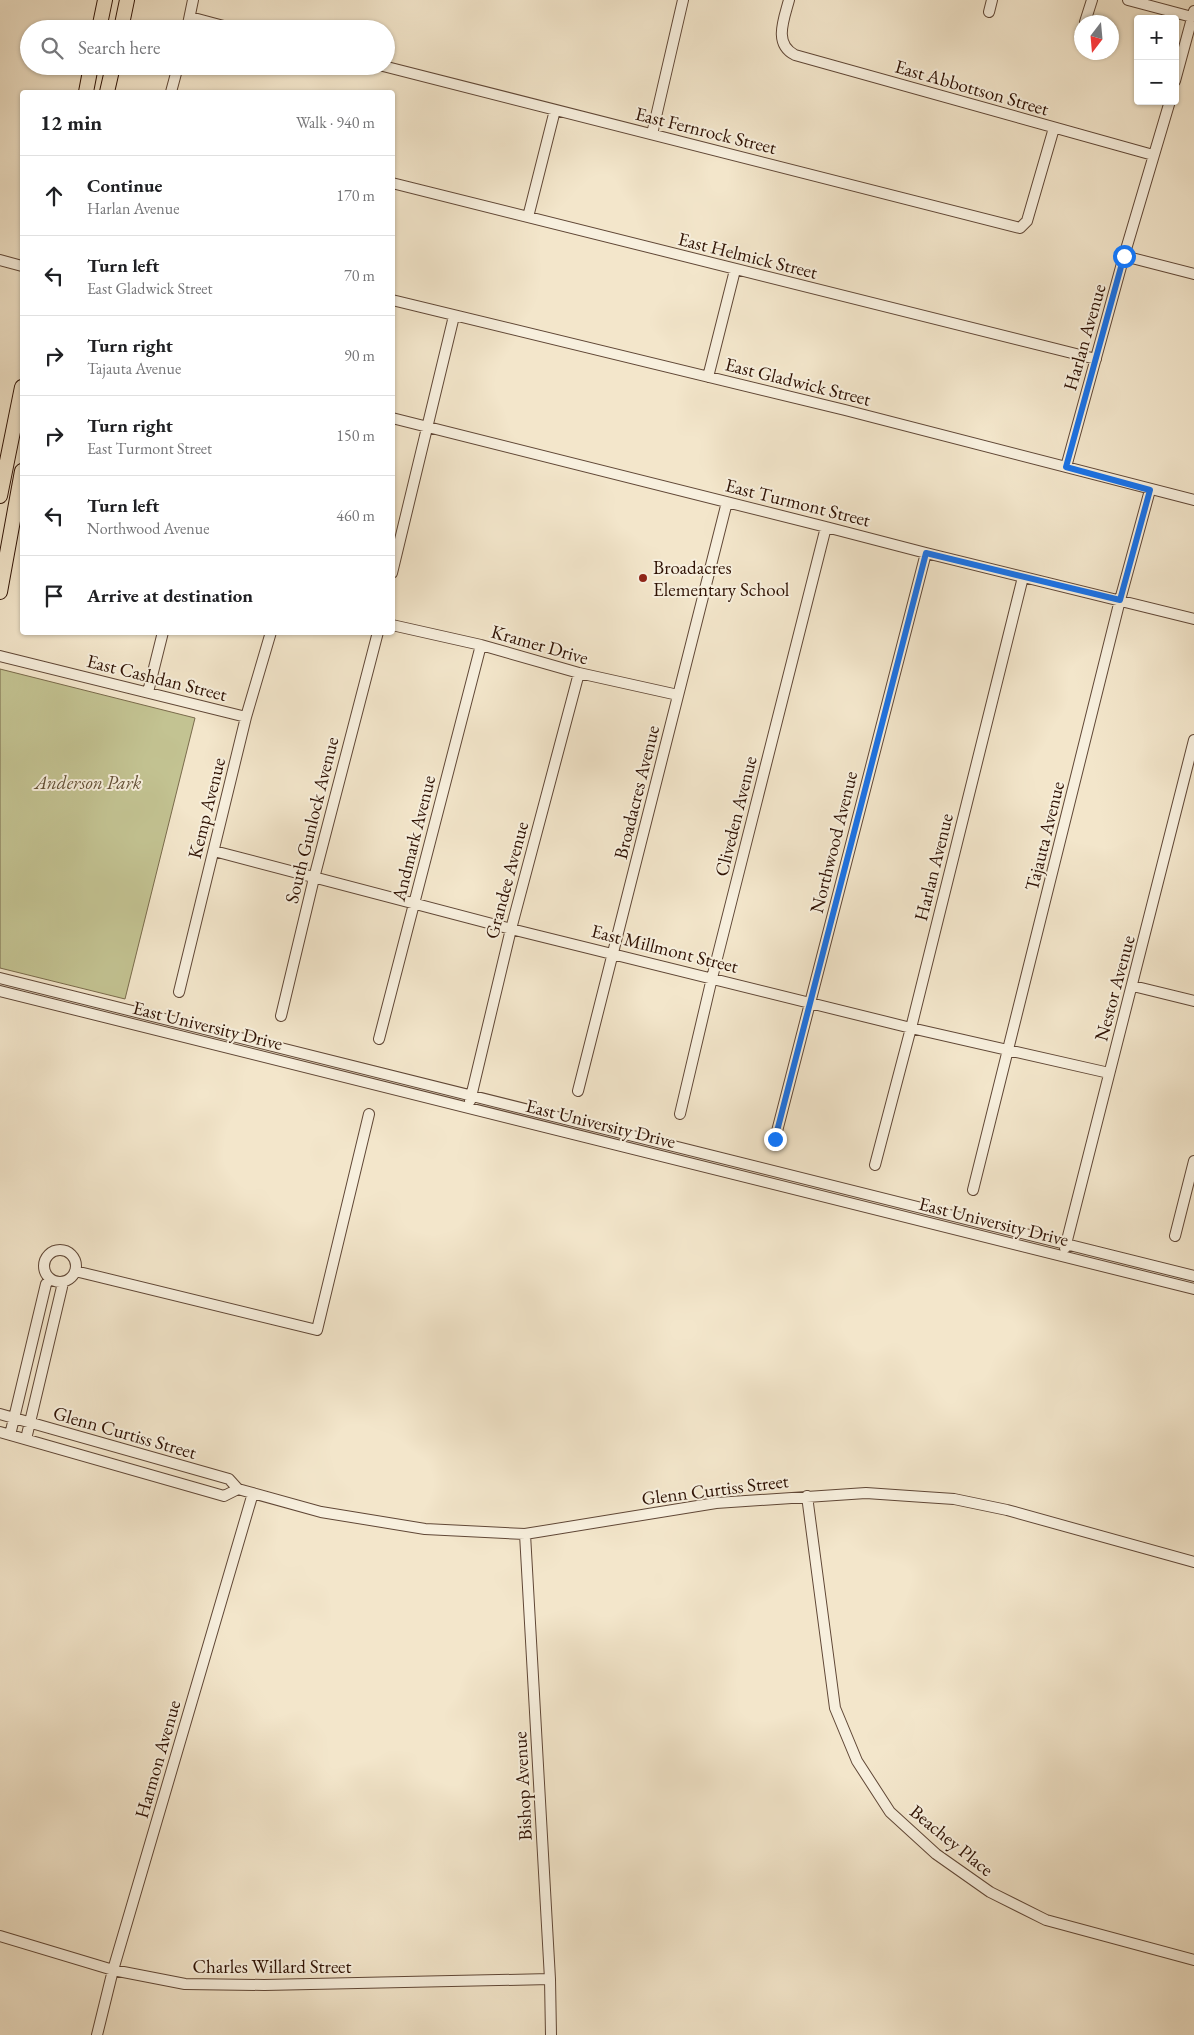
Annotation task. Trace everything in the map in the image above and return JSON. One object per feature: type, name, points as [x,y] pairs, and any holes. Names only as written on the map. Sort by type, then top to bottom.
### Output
[{"type":"main road","points":[[101,20],[105,0]]},
{"type":"main road","points":[[123,20],[127,0]]},
{"type":"main road","points":[[86,90],[89,75]]},
{"type":"main road","points":[[107,90],[110,75]]},
{"type":"main road","points":[[0,496],[20,397]]},
{"type":"main road","points":[[0,592],[20,482]]},
{"type":"street","points":[[189,20],[194,0]]},
{"type":"street","points":[[652,134],[683,0]]},
{"type":"street","name":"East Abbottson Street","points":[[789,0],[782,29],[782,44],[790,52],[803,58],[1153,155]]},
{"type":"street","points":[[989,12],[992,0]]},
{"type":"street","points":[[1087,15],[1092,0]]},
{"type":"street","points":[[1128,0],[1193,14],[1179,66]]},
{"type":"street","points":[[190,17],[201,20]]},
{"type":"street","name":"East Fernrock Street","points":[[395,69],[1020,228],[1027,221],[1054,128]]},
{"type":"street","points":[[172,90],[176,75]]},
{"type":"street","name":"Harlan Avenue","points":[[1066,467],[1124,256],[1169,105]]},
{"type":"street","points":[[528,217],[555,110]]},
{"type":"street","name":"East Helmick Street","points":[[395,184],[1096,359]]},
{"type":"street","points":[[1124,256],[1194,274]]},
{"type":"street","points":[[0,260],[20,265]]},
{"type":"street","points":[[708,377],[734,270]]},
{"type":"street","name":"East Gladwick Street","points":[[395,301],[708,377],[1194,500]]},
{"type":"street","points":[[395,561],[454,316]]},
{"type":"street","name":"East Turmont Street","points":[[395,419],[1194,619]]},
{"type":"street","name":"Tajauta Avenue","points":[[973,1190],[1120,600],[1150,490]]},
{"type":"street","name":"Broadacres Avenue","points":[[578,1091],[727,502]]},
{"type":"street","name":"Cliveden Avenue","points":[[680,1114],[712,978],[826,527]]},
{"type":"street","name":"Northwood Avenue","points":[[775,1139],[926,553]]},
{"type":"street","name":"Harlan Avenue","points":[[875,1165],[1023,577]]},
{"type":"street","name":"Kramer Drive","points":[[395,626],[481,645],[579,673],[678,695]]},
{"type":"street","points":[[148,692],[162,635]]},
{"type":"street","name":"Kemp Avenue","points":[[179,992],[246,717],[270,635]]},
{"type":"street","name":"South Gunlock Avenue","points":[[281,1016],[314,878],[377,635]]},
{"type":"street","name":"Andmark Avenue","points":[[379,1039],[481,645]]},
{"type":"street","name":"East Cashdan Street","points":[[0,656],[246,717]]},
{"type":"street","name":"Grandee Avenue","points":[[468,1108],[511,929],[579,673]]},
{"type":"street","name":"Nestor Avenue","points":[[1063,1256],[1194,740]]},
{"type":"street","name":"East Millmont Street","points":[[214,852],[511,929],[911,1028],[1109,1073]]},
{"type":"street","name":"East University Drive","points":[[0,978],[1194,1276]]},
{"type":"street","points":[[1133,986],[1194,1002]]},
{"type":"street","name":"East University Drive","points":[[0,991],[1194,1289]]},
{"type":"street","points":[[75,1270],[317,1330],[369,1114]]},
{"type":"street","points":[[1175,1236],[1194,1161]]},
{"type":"street","points":[[58,1250],[70,1254],[76,1264],[75,1270],[72,1276],[62,1282],[50,1279],[44,1268],[44,1262],[52,1252],[58,1250]]},
{"type":"street","points":[[5,1433],[14,1418],[46,1284],[50,1279]]},
{"type":"street","points":[[26,1439],[62,1282]]},
{"type":"street","name":"Glenn Curtiss Street","points":[[0,1414],[229,1480],[238,1489],[253,1494],[321,1512],[425,1529],[525,1534],[716,1503],[866,1493],[954,1499],[1007,1510],[1194,1562]]},
{"type":"street","name":"Glenn Curtiss Street","points":[[5,1433],[224,1496],[238,1489]]},
{"type":"street","name":"Harmon Avenue","points":[[97,2035],[113,1970],[253,1494]]},
{"type":"street","name":"Beachey Place","points":[[807,1496],[835,1708],[856,1761],[890,1812],[936,1854],[990,1892],[1046,1920],[1194,1960]]},
{"type":"street","name":"Bishop Avenue","points":[[525,1534],[550,1979],[551,2035]]},
{"type":"street","name":"Charles Willard Street","points":[[0,1936],[113,1970],[185,1984],[282,1985],[550,1979]]},
{"type":"green space","name":"Anderson Park","points":[[0,669],[195,718],[125,999],[0,968]]},
{"type":"place","name":"Broadacres Elementary School","points":[[643,578]]},
{"type":"route","points":[[775,1139],[926,553],[1120,600],[1150,490],[1066,467],[1124,256]]}]
